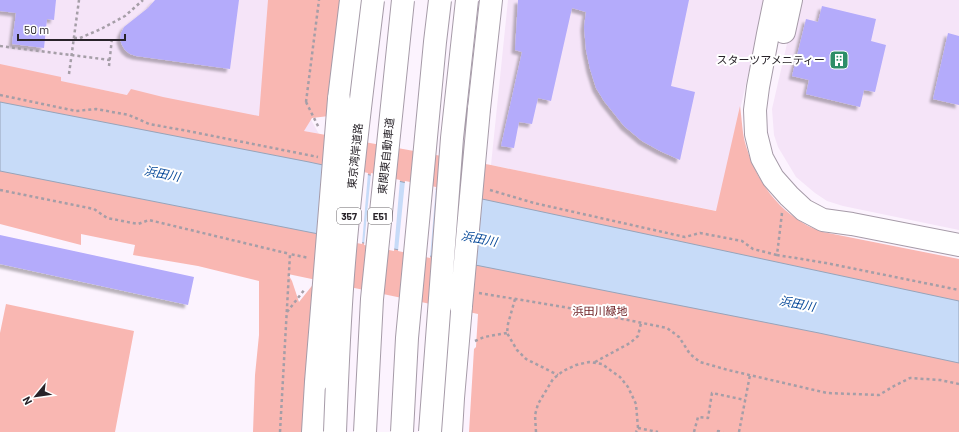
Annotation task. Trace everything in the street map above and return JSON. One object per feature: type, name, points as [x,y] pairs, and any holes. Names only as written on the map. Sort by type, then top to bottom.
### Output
[{"type":"main road","points":[[314,432],[316,382],[339,99],[351,0]]},
{"type":"main road","name":"東京湾岸道路","points":[[334,432],[344,274],[358,125],[373,0]]},
{"type":"main road","name":"東関東自動車道","points":[[365,432],[372,299],[402,0]]},
{"type":"main road","points":[[402,432],[407,338],[440,0]]},
{"type":"main road","points":[[430,432],[451,146],[467,0]]},
{"type":"main road","points":[[451,432],[453,398],[469,299],[479,109],[491,0]]},
{"type":"main road","points":[[776,0],[765,49],[755,110],[756,134],[762,158],[773,178],[804,210],[823,220],[852,224],[959,245]]},
{"type":"main road","points":[[791,0],[775,69],[767,113],[769,132],[774,153],[796,187],[812,200],[852,224]]},
{"type":"path","points":[[69,74],[79,0]]},
{"type":"path","points":[[74,38],[80,38],[101,29],[125,16],[143,0]]},
{"type":"path","points":[[306,102],[319,0]]},
{"type":"path","points":[[109,66],[112,38]]},
{"type":"path","points":[[0,46],[110,60]]},
{"type":"path","points":[[0,190],[94,209],[107,218],[138,224],[149,220],[290,254],[314,258]]},
{"type":"path","points":[[782,212],[777,254],[959,290]]},
{"type":"path","points":[[280,432],[290,254]]},
{"type":"path","points":[[287,313],[306,288]]},
{"type":"path","points":[[469,299],[515,299],[564,307],[667,328],[680,337],[690,354],[700,362],[828,393],[879,395],[910,378],[940,380],[959,384]]},
{"type":"path","points":[[515,299],[507,333],[517,350],[526,359],[558,375]]},
{"type":"path","points":[[594,363],[630,343],[638,336],[641,323]]},
{"type":"path","points":[[472,342],[484,337],[507,333]]},
{"type":"path","points":[[536,432],[535,415],[538,404],[550,384],[563,371],[576,365],[589,362],[602,364],[620,377],[628,387],[636,404],[638,428],[636,432]]},
{"type":"path","points":[[739,432],[750,375]]},
{"type":"path","points":[[694,432],[698,416],[708,418],[712,393],[745,400]]},
{"type":"path","points":[[638,428],[658,432]]},
{"type":"path","points":[[718,432],[723,432]]},
{"type":"shaded area","points":[[0,0],[314,0],[301,102],[319,134],[0,69]]},
{"type":"shaded area","points":[[508,0],[765,0],[717,211],[491,165]]},
{"type":"shaded area","points":[[797,0],[959,0],[959,230],[843,206],[827,201],[796,177],[778,147],[774,135],[772,109]]},
{"type":"green space","name":"浜田川緑地","points":[[268,0],[342,0],[329,116],[312,118],[304,131],[491,165],[716,211],[740,106],[745,141],[755,169],[767,190],[775,200],[793,216],[808,226],[823,232],[959,259],[959,432],[469,432],[474,349],[476,347],[478,314],[288,274],[299,302],[315,282],[304,432],[253,432],[255,375],[259,335],[259,281],[198,266],[133,255],[135,245],[81,234],[81,245],[0,224],[0,64],[61,77],[61,81],[127,95],[131,89],[163,97],[259,116]]},
{"type":"green space","points":[[6,304],[134,331],[115,432],[0,432],[0,333]]},
{"type":"water","name":"浜田川","points":[[0,102],[309,162],[959,301],[959,363],[819,333],[0,171]]},
{"type":"pier","points":[[346,168],[368,173],[362,244],[340,240]]},
{"type":"pier","points":[[371,173],[400,180],[394,251],[364,245]]},
{"type":"pier","points":[[405,181],[436,187],[430,258],[398,251]]},
{"type":"building","points":[[0,0],[56,0],[54,20],[47,19],[44,48],[12,44],[16,13],[0,11]]},
{"type":"building","points":[[155,0],[239,0],[230,69],[136,56],[125,50],[120,39],[124,27],[148,8]]},
{"type":"building","points":[[518,0],[689,0],[671,86],[695,92],[680,160],[642,141],[624,126],[604,101],[596,88],[586,50],[584,27],[586,12],[572,8],[551,101],[538,98],[532,124],[519,122],[514,148],[501,146],[522,52],[515,50]]},
{"type":"building","name":"スターツアメニティー","points":[[822,6],[876,19],[871,41],[886,45],[875,92],[864,90],[860,107],[806,94],[809,80],[792,76],[806,19],[818,22]]},
{"type":"building","points":[[948,33],[959,36],[959,105],[933,99]]},
{"type":"building","points":[[0,235],[194,277],[188,305],[0,264]]},
{"type":"place","name":"スターツアメニティー","points":[[839,60]]}]
